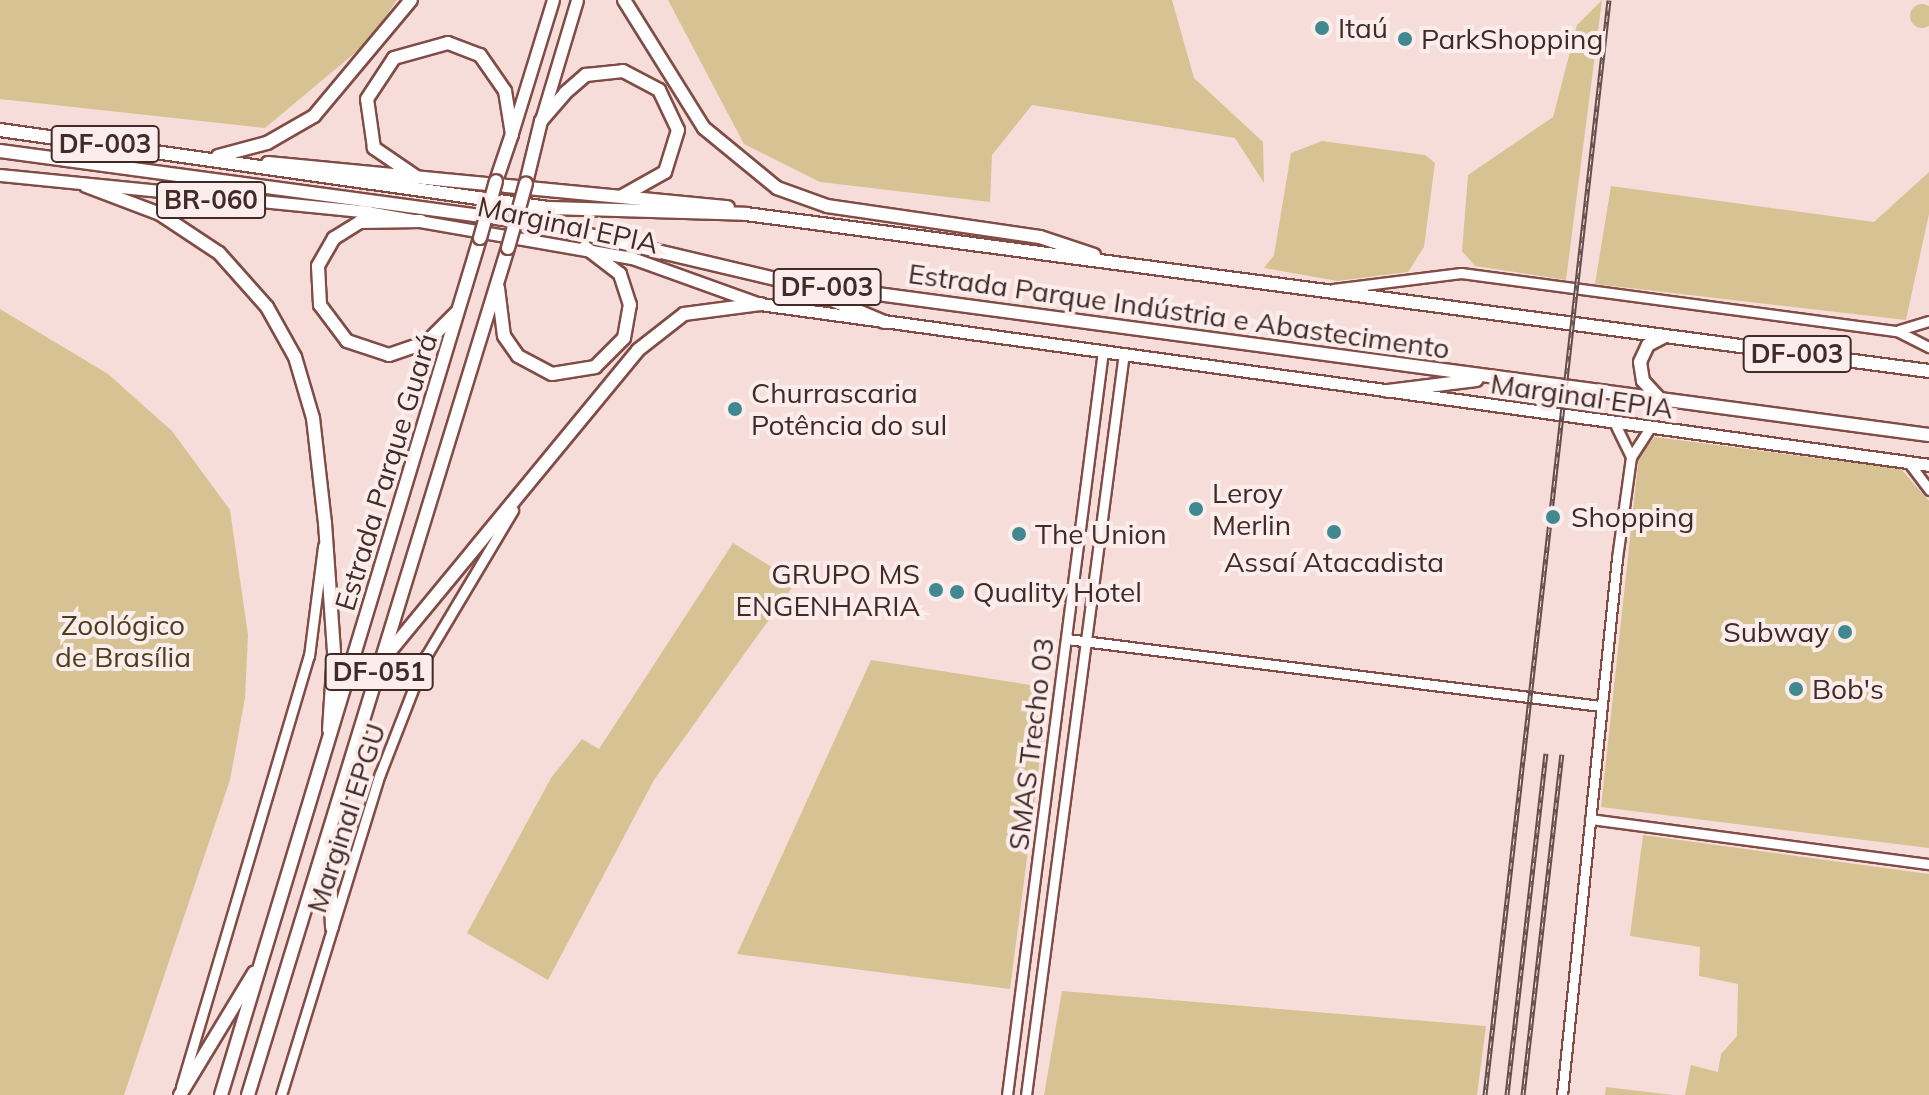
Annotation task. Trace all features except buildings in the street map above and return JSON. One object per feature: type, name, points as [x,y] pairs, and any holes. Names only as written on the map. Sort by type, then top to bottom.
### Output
[{"type":"highway","points":[[211,158],[302,125],[411,0]]},
{"type":"highway","points":[[624,0],[704,128],[777,188],[827,206],[1040,237],[1111,262]]},
{"type":"highway","points":[[429,182],[384,159],[366,126],[373,84],[407,50],[448,43],[480,55],[505,91],[512,134]]},
{"type":"highway","points":[[541,121],[576,81],[597,71],[632,73],[664,96],[678,130],[671,162],[640,192],[604,200]]},
{"type":"highway","name":"Estrada Parque Guará","points":[[248,1095],[508,248],[541,121]]},
{"type":"highway","name":"Estrada Parque Indústria e Abastecimento","points":[[0,130],[548,208],[746,214],[1929,371]]},
{"type":"highway","name":"Estrada Parque Guará","points":[[221,1095],[327,756],[512,134]]},
{"type":"highway","name":"Estrada Parque Indústria e Abastecimento","points":[[0,151],[547,225],[788,282],[1929,435]]},
{"type":"highway","points":[[238,162],[604,200],[710,204],[746,214]]},
{"type":"highway","points":[[86,186],[193,233],[267,307],[306,387],[325,523],[334,653],[327,756]]},
{"type":"highway","points":[[421,221],[360,222],[334,238],[318,266],[320,305],[347,341],[389,355],[427,342],[460,308]]},
{"type":"highway","points":[[588,248],[631,244]]},
{"type":"highway","points":[[497,283],[504,336],[518,356],[552,374],[595,367],[624,338],[630,305],[620,274],[588,248]]},
{"type":"highway","points":[[788,282],[884,322]]},
{"type":"highway","points":[[383,659],[657,332],[699,309],[760,304]]},
{"type":"highway","points":[[1658,397],[1643,381],[1640,362],[1648,345],[1665,336]]},
{"type":"highway","points":[[1388,391],[1494,378]]},
{"type":"highway","points":[[328,834],[332,927]]},
{"type":"highway","points":[[179,1095],[263,960]]},
{"type":"main road","name":"Estrada Parque Guará","points":[[512,134],[553,0]]},
{"type":"main road","name":"Estrada Parque Guará","points":[[541,121],[577,0]]},
{"type":"main road","name":"Marginal EPIA","points":[[0,175],[421,221],[588,248],[760,304],[1124,353],[1648,431],[1929,465]]},
{"type":"street","points":[[1328,290],[1461,273],[1897,331],[1929,347]]},
{"type":"street","points":[[1897,331],[1929,321]]},
{"type":"street","name":"SMAS Trecho 03","points":[[1007,1095],[1103,351]]},
{"type":"street","name":"SMAS Trecho 03","points":[[1026,1095],[1124,353]]},
{"type":"street","points":[[1100,388],[1120,390]]},
{"type":"street","points":[[1616,426],[1631,457]]},
{"type":"street","points":[[1562,1095],[1600,706],[1631,457],[1648,431]]},
{"type":"street","points":[[1909,463],[1929,490]]},
{"type":"street","name":"Marginal EPGU","points":[[281,1095],[332,927],[426,656],[528,483]]},
{"type":"street","points":[[179,1095],[309,656],[325,523]]},
{"type":"street","points":[[1067,639],[1600,706]]},
{"type":"street","points":[[1049,788],[1067,791]]},
{"type":"street","points":[[1590,819],[1929,864]]},
{"type":"green space","points":[[0,0],[397,0],[368,42],[265,128],[0,99]]},
{"type":"green space","points":[[668,0],[1172,0],[1194,78],[1263,142],[1264,183],[1235,138],[1032,105],[992,155],[990,202],[820,182],[744,144]]},
{"type":"green space","points":[[1602,0],[1566,280],[1475,266],[1462,251],[1468,175],[1553,117],[1577,25]]},
{"type":"green space","points":[[1922,4],[1931,7],[1934,16],[1931,25],[1922,28],[1913,25],[1910,16],[1913,7]]},
{"type":"green space","points":[[1322,141],[1425,155],[1435,163],[1424,247],[1408,272],[1337,281],[1264,268],[1274,255],[1291,153]]},
{"type":"green space","points":[[1929,172],[1929,214],[1906,320],[1595,284],[1611,186],[1874,222]]},
{"type":"green space","name":"Zoológico de Brasília","points":[[0,309],[108,374],[172,431],[230,510],[248,635],[245,698],[230,780],[124,1095],[0,1095]]},
{"type":"green space","points":[[1655,437],[1901,469],[1929,501],[1929,848],[1601,807],[1639,455]]},
{"type":"green space","points":[[733,543],[796,582],[654,780],[548,980],[467,933],[551,778],[582,739],[599,749]]},
{"type":"green space","points":[[871,660],[1049,688],[1010,989],[737,954]]},
{"type":"green space","points":[[1643,835],[1929,874],[1929,1095],[1685,1095],[1691,1065],[1718,1072],[1721,1054],[1737,1036],[1738,984],[1699,976],[1700,947],[1630,936]]},
{"type":"green space","points":[[1062,991],[1486,1026],[1477,1095],[1044,1095]]},
{"type":"green space","points":[[1606,1087],[1672,1095],[1605,1095]]},
{"type":"railway","points":[[1485,1095],[1609,0]]},
{"type":"railway","points":[[1507,1095],[1546,753]]},
{"type":"railway","points":[[1523,1095],[1562,754]]},
{"type":"place","name":"Itaú","points":[[1322,28]]},
{"type":"place","name":"ParkShopping","points":[[1405,39]]},
{"type":"place","name":"Churrascaria Potência do sul","points":[[735,409]]},
{"type":"place","name":"Leroy Merlin","points":[[1196,509]]},
{"type":"place","name":"Shopping","points":[[1553,517]]},
{"type":"place","name":"Assaí Atacadista","points":[[1334,532]]},
{"type":"place","name":"The Union","points":[[1019,534]]},
{"type":"place","name":"GRUPO MS ENGENHARIA","points":[[936,590]]},
{"type":"place","name":"Quality Hotel","points":[[957,592]]},
{"type":"place","name":"Subway","points":[[1845,632]]},
{"type":"place","name":"Bob's","points":[[1796,689]]}]
